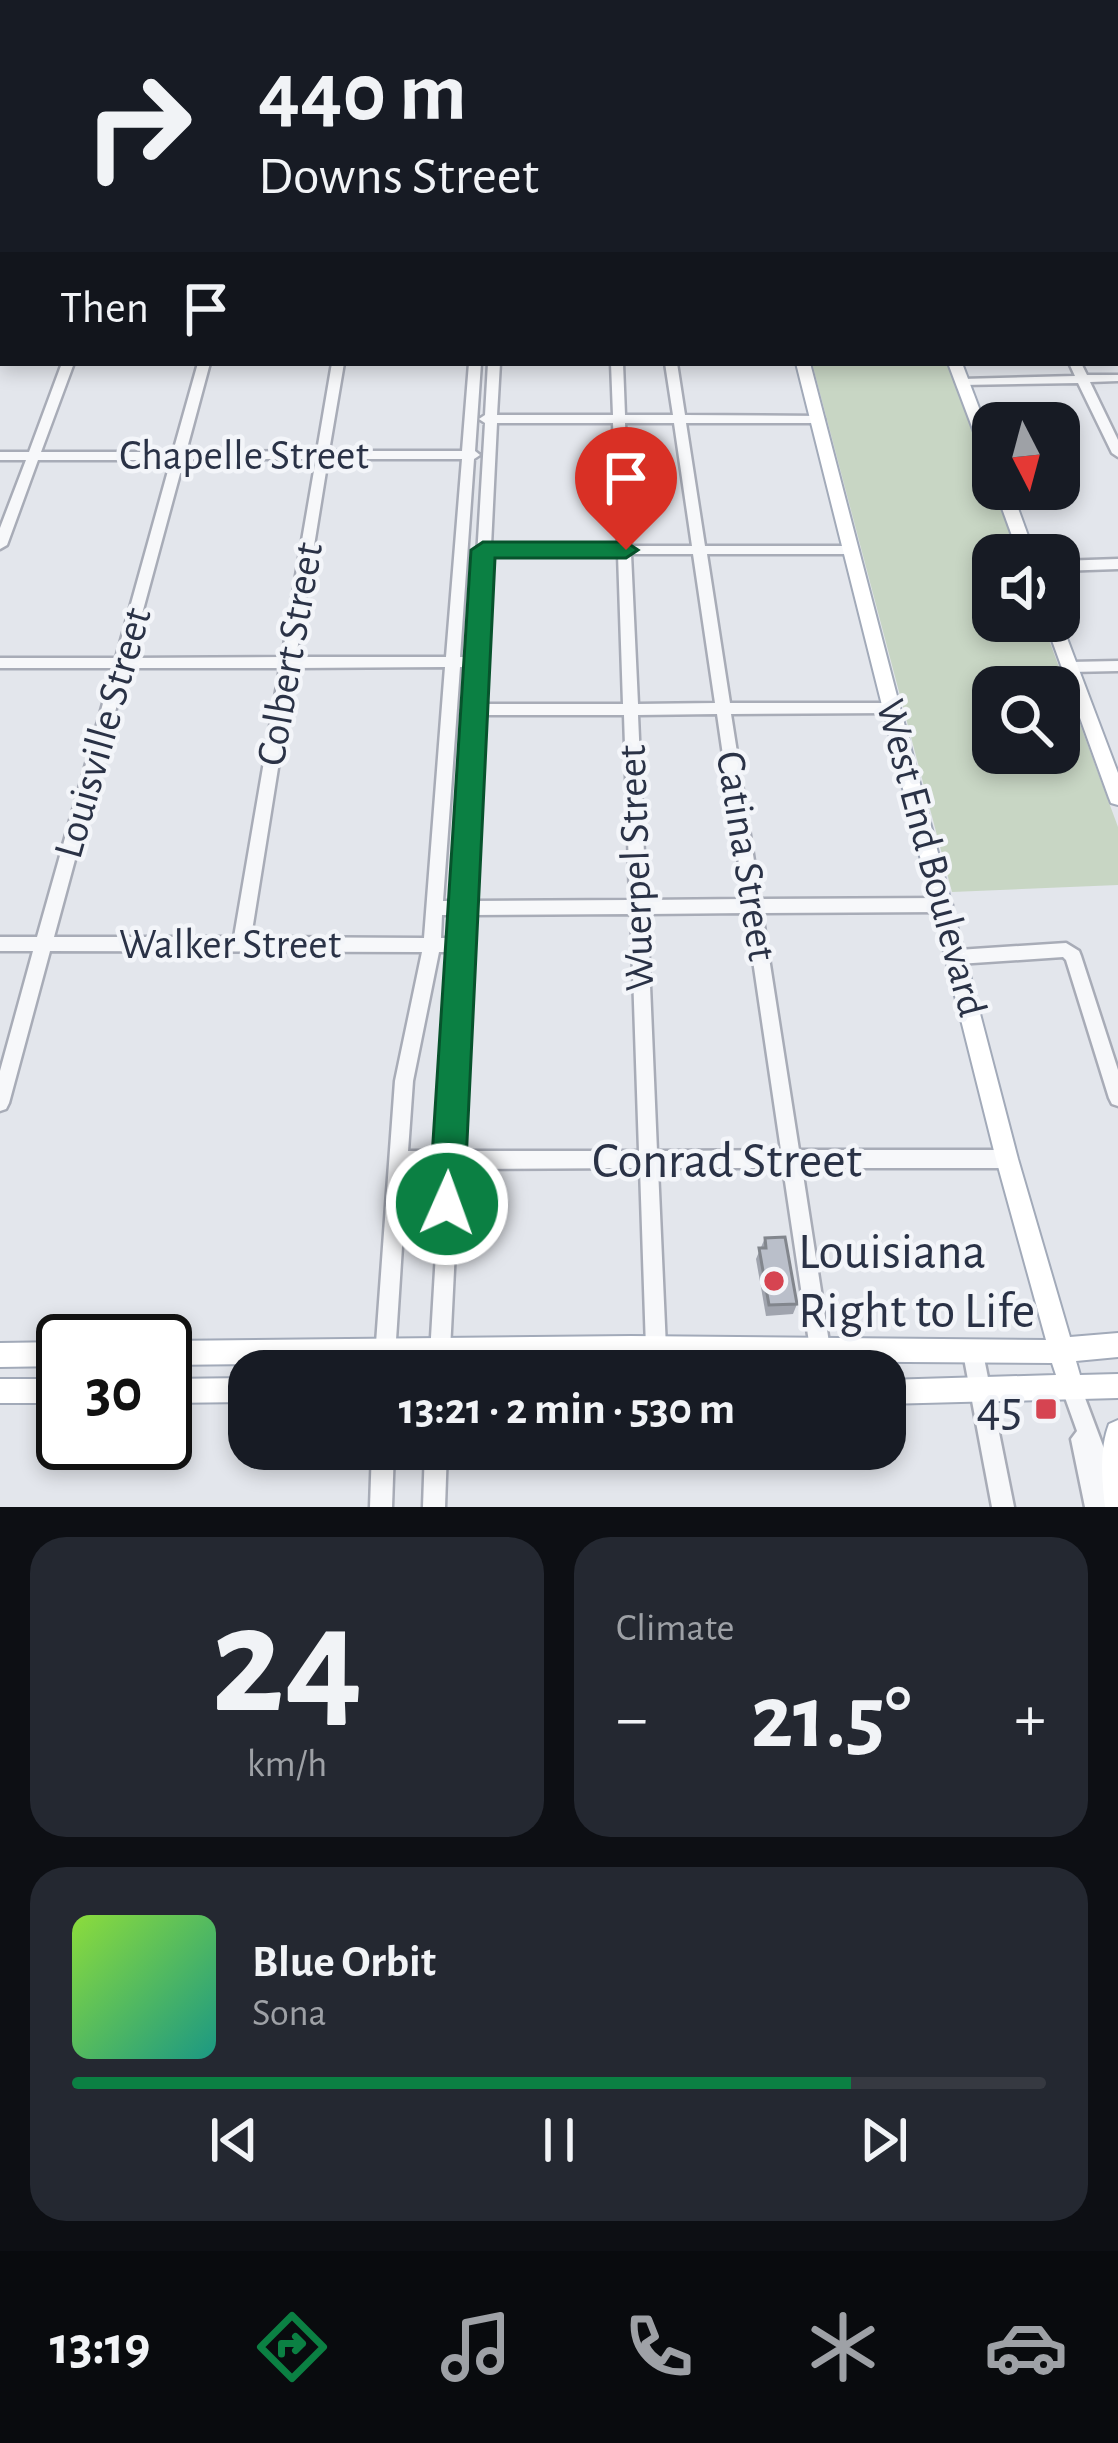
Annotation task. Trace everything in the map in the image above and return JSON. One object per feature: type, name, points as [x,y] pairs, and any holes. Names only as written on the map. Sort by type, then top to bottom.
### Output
[{"type":"main road","name":"West End Boulevard","points":[[804,366],[1007,1159],[1072,1389]]},
{"type":"main road","points":[[956,366],[972,408]]},
{"type":"main road","points":[[1080,693],[1116,788]]},
{"type":"main road","points":[[803,1350],[1062,1353],[1118,1345]]},
{"type":"main road","points":[[0,1355],[36,1354]]},
{"type":"main road","points":[[192,1354],[228,1355]]},
{"type":"main road","points":[[906,1392],[1118,1386]]},
{"type":"main road","points":[[192,1390],[228,1390]]},
{"type":"main road","points":[[0,1391],[36,1391]]},
{"type":"main road","points":[[1116,1507],[1118,1433]]},
{"type":"street","points":[[0,545],[67,366]]},
{"type":"street","name":"Louisville Street","points":[[0,1102],[203,366]]},
{"type":"street","name":"Colbert Street","points":[[241,945],[338,366]]},
{"type":"street","points":[[384,1350],[411,1031],[432,945],[475,366]]},
{"type":"street","points":[[440,1350],[494,366]]},
{"type":"street","name":"Wuerpel Street","points":[[617,366],[652,1350]]},
{"type":"street","name":"Catina Street","points":[[671,366],[820,1349]]},
{"type":"street","points":[[1077,366],[1118,453]]},
{"type":"street","points":[[962,382],[1118,378]]},
{"type":"street","points":[[471,419],[818,418]]},
{"type":"street","name":"Chapelle Street","points":[[0,456],[489,455]]},
{"type":"street","points":[[483,550],[851,550]]},
{"type":"street","points":[[1080,565],[1118,564]]},
{"type":"street","points":[[0,663],[477,662]]},
{"type":"street","points":[[1080,667],[1118,665]]},
{"type":"street","points":[[450,710],[892,708]]},
{"type":"street","points":[[435,908],[944,905]]},
{"type":"street","name":"Walker Street","points":[[0,944],[460,945]]},
{"type":"street","points":[[958,957],[1066,950],[1073,956],[1118,1098]]},
{"type":"street","name":"Conrad Street","points":[[397,1160],[1007,1159]]},
{"type":"street","points":[[973,1353],[1003,1507]]},
{"type":"street","points":[[1072,1389],[1096,1507]]},
{"type":"street","points":[[1072,1389],[1116,1507]]},
{"type":"street","points":[[381,1507],[382,1470]]},
{"type":"street","points":[[434,1507],[435,1470]]},
{"type":"green space","points":[[813,366],[948,366],[972,431],[972,510],[1001,510],[1010,534],[972,534],[972,642],[1050,642],[1059,666],[972,666],[972,774],[1080,774],[1080,724],[1118,827],[1118,885],[952,892]]},
{"type":"building","name":"Louisiana Right to Life","points":[[785,1237],[797,1304],[769,1305],[759,1248],[766,1248],[765,1238]]},
{"type":"place","name":"Louisiana Right to Life","points":[[774,1281]]},
{"type":"place","name":"45","points":[[1046,1409]]},
{"type":"route","points":[[447,1204],[483,550],[626,550]]}]
